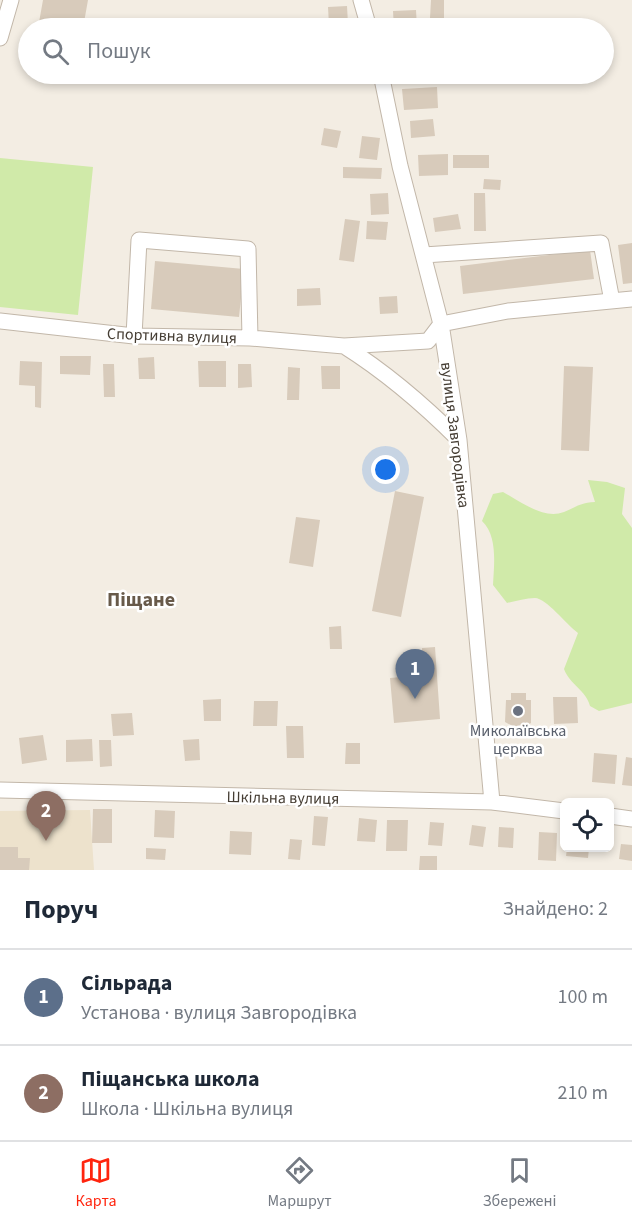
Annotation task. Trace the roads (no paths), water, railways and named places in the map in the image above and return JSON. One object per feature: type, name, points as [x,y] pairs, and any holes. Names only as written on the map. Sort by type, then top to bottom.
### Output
[{"type":"street","points":[[0,38],[11,0]]},
{"type":"street","points":[[361,0],[366,18]]},
{"type":"street","name":"вулиця Завгородівка","points":[[383,84],[400,166],[441,324],[459,440],[492,802]]},
{"type":"street","points":[[134,336],[139,240],[248,249],[250,338]]},
{"type":"street","points":[[424,255],[601,243],[612,301]]},
{"type":"street","points":[[441,324],[508,311],[632,299]]},
{"type":"street","name":"Спортивна вулиця","points":[[0,321],[134,336],[250,338],[344,346],[428,341],[441,324]]},
{"type":"street","points":[[344,346],[381,369],[426,406],[459,440]]},
{"type":"street","name":"Шкільна вулиця","points":[[0,790],[492,802],[560,810]]},
{"type":"street","points":[[614,817],[632,819]]},
{"type":"place","name":"Сільрада","points":[[415,699]]},
{"type":"place","name":"Миколаївська церква","points":[[518,711]]},
{"type":"place","name":"Піщанська школа","points":[[46,841]]},
{"type":"district","name":"Піщане","points":[[141,599]]}]
